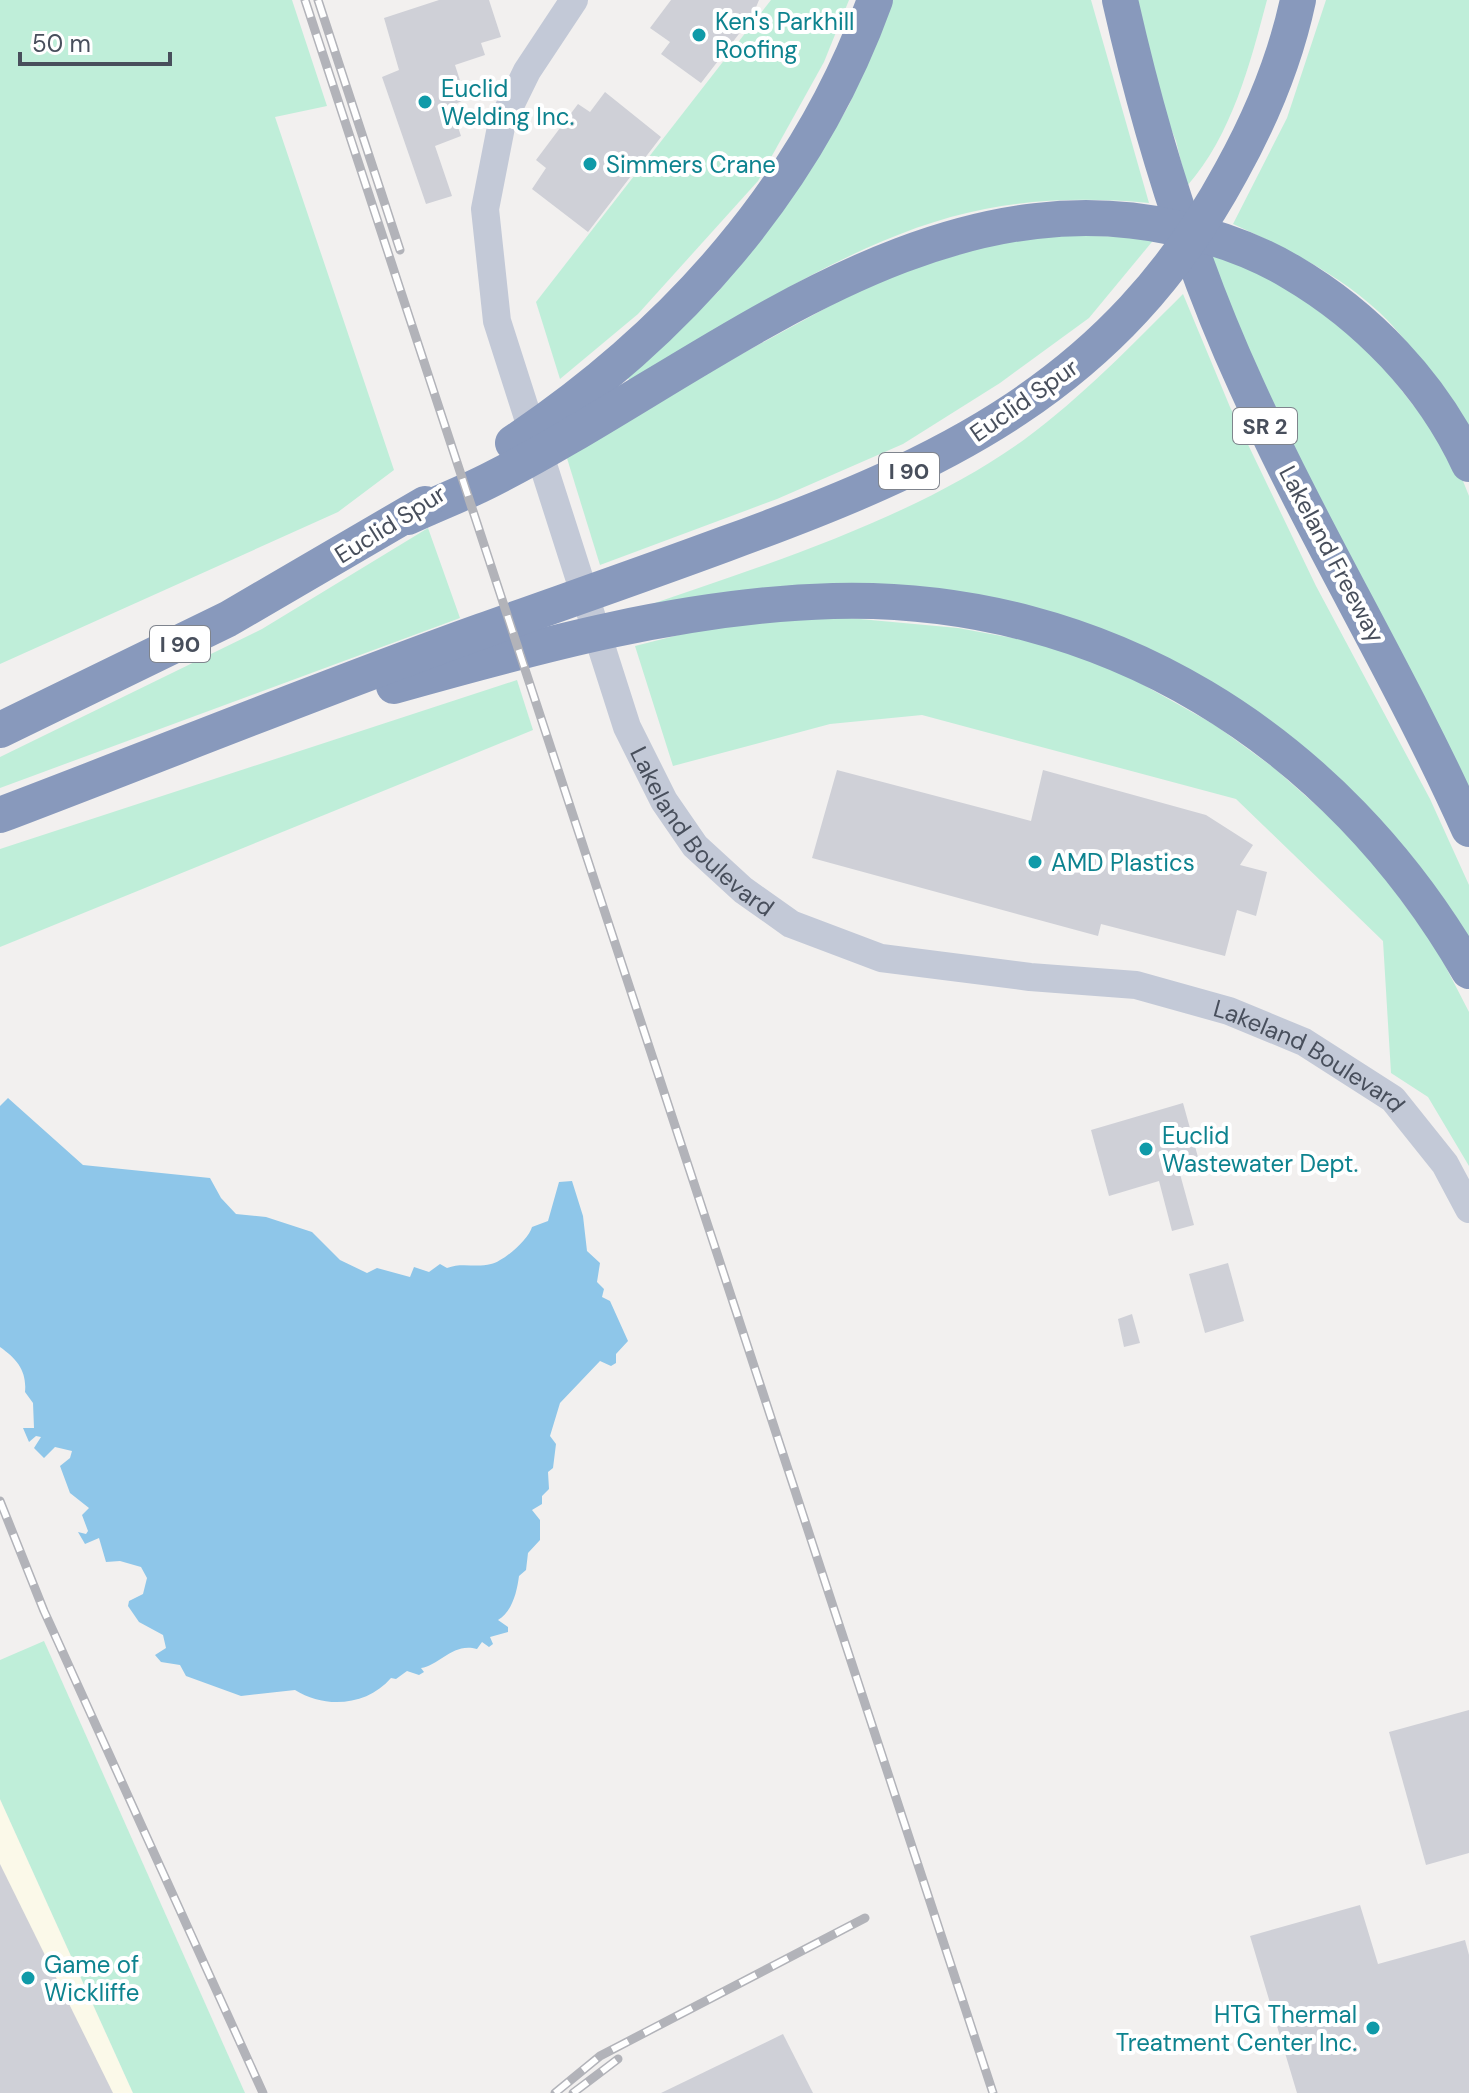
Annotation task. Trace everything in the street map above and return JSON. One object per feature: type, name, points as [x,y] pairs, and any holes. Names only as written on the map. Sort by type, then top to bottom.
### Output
[{"type":"highway","name":"Euclid Spur","points":[[0,730],[163,653],[355,548],[621,384],[768,203],[826,109],[875,0]]},
{"type":"highway","name":"Lakeland Freeway","points":[[1120,0],[1155,140],[1215,314],[1269,434],[1403,689],[1469,829]]},
{"type":"highway","name":"Euclid Spur","points":[[396,674],[864,491],[943,455],[1046,388],[1107,338],[1153,288],[1191,238],[1257,121],[1285,50],[1298,0]]},
{"type":"highway","points":[[621,384],[787,310],[886,261],[985,230],[1079,217],[1131,220],[1220,240],[1279,265],[1333,299],[1381,342],[1427,394],[1469,464]]},
{"type":"highway","points":[[396,674],[698,615],[791,603],[913,604],[1035,626],[1142,664],[1221,706],[1323,786],[1409,879],[1469,971]]},
{"type":"highway","name":"I 90","points":[[0,815],[208,737],[396,674]]},
{"type":"street","name":"Lakeland Boulevard","points":[[574,0],[527,71],[502,122],[485,209],[497,321],[627,727],[664,801],[695,846],[743,890],[791,924],[881,958],[1030,977],[1136,985],[1229,1011],[1304,1042],[1393,1099],[1445,1164],[1469,1209]]},
{"type":"shaded area","name":"Game of Wickliffe","points":[[0,1799],[133,2093],[0,2093]]},
{"type":"green space","points":[[0,0],[292,0],[327,106],[275,117],[394,470],[338,512],[0,664]]},
{"type":"green space","points":[[771,0],[849,0],[824,62],[758,181],[638,314],[560,379],[536,302]]},
{"type":"green space","points":[[892,0],[1091,0],[1149,203],[1047,201],[1006,205],[938,221],[892,237],[802,280],[630,382],[626,374],[718,292],[812,167],[849,105]]},
{"type":"green space","points":[[1134,0],[1267,0],[1246,74],[1228,122],[1203,166],[1187,186],[1176,141],[1158,97]]},
{"type":"green space","points":[[1326,0],[1469,0],[1469,436],[1417,355],[1379,312],[1328,273],[1233,224],[1287,118]]},
{"type":"green space","points":[[1023,235],[1156,237],[1089,318],[1000,383],[903,444],[777,499],[600,565],[566,455],[639,410],[881,278]]},
{"type":"green space","points":[[1214,250],[1263,269],[1370,350],[1453,456],[1469,496],[1469,792],[1277,434],[1208,259]]},
{"type":"green space","points":[[1183,294],[1230,407],[1316,586],[1430,799],[1469,885],[1469,952],[1322,769],[1057,620],[629,612],[834,539],[934,494],[981,468],[1067,406]]},
{"type":"green space","points":[[428,528],[460,618],[0,788],[0,757],[262,629]]},
{"type":"green space","points":[[838,617],[958,628],[1035,642],[1106,664],[1215,725],[1274,768],[1359,843],[1435,946],[1469,1012],[1469,1166],[1428,1097],[1391,1073],[1383,941],[1236,799],[922,715],[830,724],[673,766],[635,646],[726,623]]},
{"type":"green space","points":[[517,680],[533,730],[0,947],[0,849]]},
{"type":"green space","points":[[44,1641],[245,2093],[133,2093],[0,1799],[0,1660]]},
{"type":"water","points":[[8,1098],[83,1165],[210,1178],[221,1198],[236,1214],[266,1217],[312,1232],[340,1260],[367,1273],[377,1268],[410,1277],[414,1267],[429,1272],[440,1264],[447,1268],[496,1262],[521,1243],[532,1227],[548,1221],[559,1182],[572,1181],[583,1216],[587,1251],[600,1263],[597,1282],[604,1289],[602,1297],[610,1301],[628,1341],[616,1354],[616,1363],[611,1366],[600,1361],[560,1403],[550,1436],[556,1444],[553,1468],[548,1472],[549,1489],[542,1496],[542,1504],[532,1510],[540,1520],[540,1540],[528,1553],[526,1570],[519,1576],[510,1607],[498,1620],[508,1627],[508,1632],[490,1637],[493,1644],[489,1647],[482,1642],[477,1649],[454,1651],[421,1668],[424,1672],[419,1675],[407,1671],[396,1679],[391,1678],[370,1694],[345,1702],[319,1700],[295,1690],[241,1696],[186,1676],[180,1665],[161,1662],[155,1655],[166,1648],[163,1635],[139,1622],[128,1606],[129,1601],[143,1594],[147,1578],[141,1567],[120,1561],[106,1562],[99,1538],[85,1544],[78,1532],[86,1534],[88,1531],[82,1515],[89,1508],[70,1493],[60,1466],[70,1458],[72,1451],[55,1447],[44,1458],[34,1448],[41,1437],[36,1436],[29,1442],[23,1428],[34,1428],[33,1403],[25,1392],[20,1366],[0,1347],[0,1106]]},
{"type":"building","name":"Euclid Welding Inc.","points":[[439,0],[489,0],[501,37],[481,43],[485,55],[455,65],[466,99],[451,106],[461,136],[435,146],[452,196],[426,204],[382,77],[399,70],[384,18]]},
{"type":"building","name":"Ken's Parkhill Roofing","points":[[671,0],[759,0],[752,17],[701,83],[661,54],[670,42],[650,28]]},
{"type":"building","name":"Simmers Crane","points":[[605,92],[661,137],[588,232],[532,189],[546,168],[536,160],[578,104],[590,112]]},
{"type":"building","name":"AMD Plastics","points":[[837,770],[1031,821],[1043,770],[1206,815],[1253,845],[1240,865],[1267,872],[1256,916],[1237,910],[1225,956],[1101,924],[1098,936],[812,858]]},
{"type":"building","name":"Euclid Wastewater Dept.","points":[[1183,1103],[1201,1168],[1180,1174],[1194,1225],[1172,1231],[1159,1181],[1109,1196],[1091,1130]]},
{"type":"building","points":[[1228,1263],[1244,1321],[1205,1333],[1189,1274]]},
{"type":"building","points":[[1132,1314],[1140,1343],[1124,1347],[1118,1319]]},
{"type":"building","points":[[1469,1710],[1469,1853],[1426,1865],[1389,1732]]},
{"type":"building","name":"Game of Wickliffe","points":[[0,1864],[113,2093],[0,2093]]},
{"type":"building","name":"HTG Thermal Treatment Center Inc.","points":[[1360,1905],[1378,1964],[1465,1940],[1469,1955],[1469,2093],[1297,2093],[1250,1936]]},
{"type":"building","points":[[783,2034],[813,2093],[661,2093]]},
{"type":"railway","points":[[305,0],[993,2093]]},
{"type":"railway","points":[[318,0],[400,250]]},
{"type":"railway","points":[[0,1501],[44,1611],[263,2093]]},
{"type":"railway","points":[[555,2093],[600,2056],[865,1918]]},
{"type":"railway","points":[[573,2093],[618,2059]]},
{"type":"place","name":"Ken's Parkhill Roofing","points":[[699,35]]},
{"type":"place","name":"Euclid Welding Inc.","points":[[425,102]]},
{"type":"place","name":"Simmers Crane","points":[[590,164]]},
{"type":"place","name":"AMD Plastics","points":[[1035,862]]},
{"type":"place","name":"Euclid Wastewater Dept.","points":[[1146,1149]]},
{"type":"place","name":"Game of Wickliffe","points":[[28,1978]]},
{"type":"place","name":"HTG Thermal Treatment Center Inc.","points":[[1373,2028]]}]
